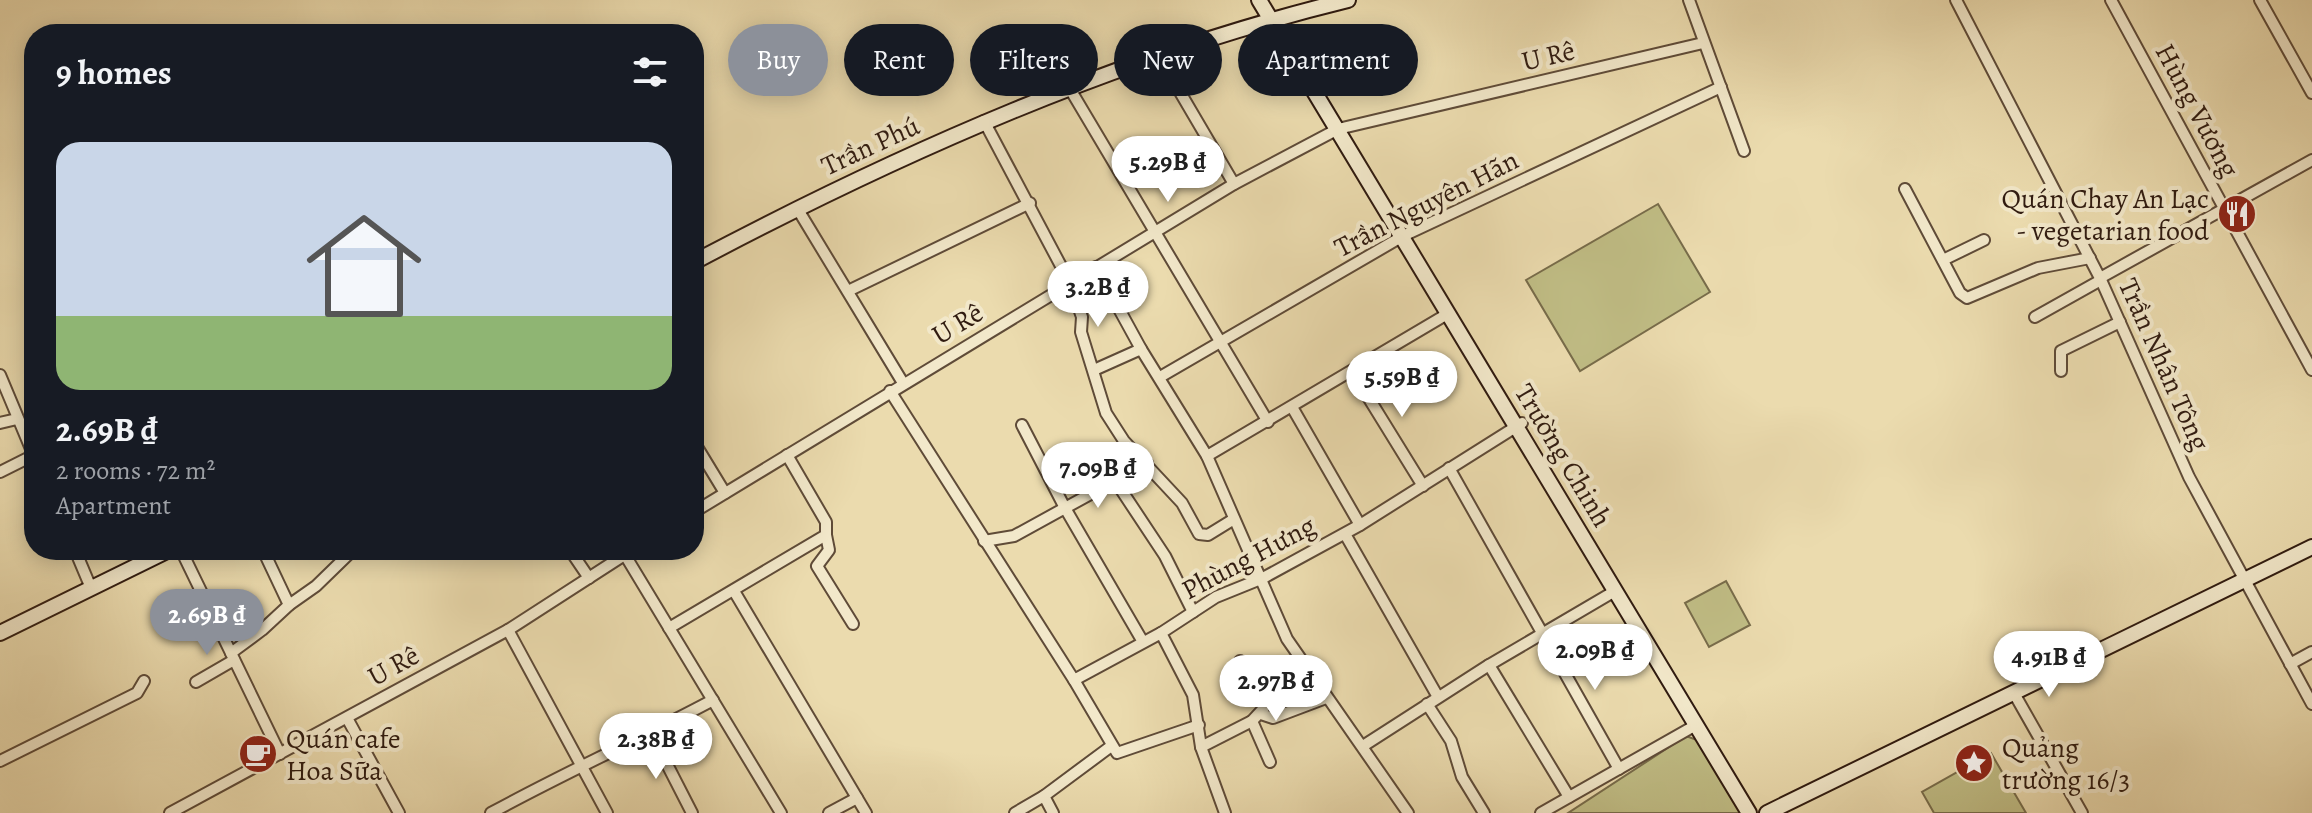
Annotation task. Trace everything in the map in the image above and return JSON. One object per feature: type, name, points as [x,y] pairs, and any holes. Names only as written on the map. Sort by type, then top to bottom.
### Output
[{"type":"street","name":"Trường Chinh","points":[[1259,0],[1274,18],[1406,235],[1752,813]]},
{"type":"street","name":"Trường Chinh","points":[[1267,0],[1274,18]]},
{"type":"street","name":"Trần Phú","points":[[1222,36],[1274,18],[1348,0]]},
{"type":"street","points":[[1689,0],[1744,151]]},
{"type":"street","name":"Trần Nhân Tông","points":[[1956,0],[2101,279],[2180,458],[2312,704]]},
{"type":"street","name":"Hùng Vương","points":[[2111,0],[2312,370]]},
{"type":"street","points":[[2260,0],[2312,93]]},
{"type":"street","name":"U Rê","points":[[704,506],[1234,184],[1341,129],[1703,43]]},
{"type":"street","name":"Trần Nguyên Hãn","points":[[1160,377],[1406,235],[1721,87]]},
{"type":"street","name":"Trần Phú","points":[[704,257],[797,208],[984,121],[1051,96]]},
{"type":"street","points":[[1074,96],[1268,422]]},
{"type":"street","points":[[1182,96],[1234,184]]},
{"type":"street","points":[[984,121],[1070,283],[1106,413],[1124,441],[1182,503],[1199,534],[1208,535],[1234,519]]},
{"type":"street","points":[[2035,317],[2312,160]]},
{"type":"street","points":[[1905,189],[1960,293],[1967,298],[2038,268],[2090,258]]},
{"type":"street","points":[[848,291],[1030,203]]},
{"type":"street","points":[[797,208],[903,383]]},
{"type":"street","name":"Trường Chinh","points":[[1406,235],[1449,313],[1520,424],[1615,591],[1752,813]]},
{"type":"street","points":[[1943,260],[1984,240]]},
{"type":"street","points":[[1096,267],[1141,349],[1207,456],[1263,578],[1287,639],[1408,813]]},
{"type":"street","points":[[1207,456],[1449,313]]},
{"type":"street","points":[[2061,371],[2061,351],[2120,322]]},
{"type":"street","points":[[1094,370],[1141,349]]},
{"type":"street","points":[[1352,371],[1423,486]]},
{"type":"street","points":[[0,375],[24,434]]},
{"type":"street","points":[[890,391],[1074,680],[1110,747],[1125,753],[1199,725]]},
{"type":"street","points":[[1292,407],[1360,525]]},
{"type":"street","points":[[0,423],[17,419]]},
{"type":"street","name":"Phùng Hưng","points":[[1225,813],[1201,747],[1193,695],[1161,633],[1216,597],[1263,578],[1345,534],[1520,424]]},
{"type":"street","points":[[1022,425],[1065,508],[1143,642]]},
{"type":"street","points":[[787,455],[826,522],[829,550],[817,566],[853,624]]},
{"type":"street","points":[[704,458],[725,493]]},
{"type":"street","points":[[0,472],[24,461]]},
{"type":"street","points":[[984,541],[1014,536],[1147,463]]},
{"type":"street","points":[[1449,468],[1619,769]]},
{"type":"street","points":[[1116,482],[1165,556],[1193,612]]},
{"type":"street","points":[[1345,534],[1438,697]]},
{"type":"street","points":[[669,628],[826,535]]},
{"type":"street","points":[[1767,813],[2015,695],[2312,547]]},
{"type":"street","points":[[79,560],[91,588]]},
{"type":"street","points":[[0,633],[148,560]]},
{"type":"street","points":[[186,560],[280,754]]},
{"type":"street","points":[[268,560],[289,605]]},
{"type":"street","points":[[196,682],[232,656],[343,560]]},
{"type":"street","points":[[577,560],[589,578]]},
{"type":"street","name":"U Rê","points":[[170,813],[508,630],[617,560]]},
{"type":"street","points":[[633,560],[669,628],[781,813]]},
{"type":"street","points":[[734,591],[866,813]]},
{"type":"street","points":[[1363,746],[1489,665],[1615,591]]},
{"type":"street","points":[[508,630],[607,813]]},
{"type":"street","points":[[1074,680],[1161,633]]},
{"type":"street","points":[[2290,664],[2312,652]]},
{"type":"street","points":[[1201,747],[1257,717],[1264,708],[1240,661]]},
{"type":"street","points":[[1489,665],[1569,797]]},
{"type":"street","points":[[0,761],[137,693],[144,681]]},
{"type":"street","points":[[2015,695],[2082,813]]},
{"type":"street","points":[[1257,717],[1273,718],[1326,698]]},
{"type":"street","points":[[491,813],[581,764],[651,733],[713,700]]},
{"type":"street","points":[[1427,704],[1451,741],[1462,777],[1484,813]]},
{"type":"street","points":[[1257,717],[1270,762]]},
{"type":"street","points":[[347,718],[399,813]]},
{"type":"street","points":[[1541,813],[1696,725]]},
{"type":"street","points":[[651,733],[692,813]]},
{"type":"street","points":[[1015,813],[1044,796],[1110,747]]},
{"type":"street","points":[[1044,796],[1053,813]]},
{"type":"street","points":[[829,813],[857,798]]},
{"type":"street","points":[[193,801],[199,813]]},
{"type":"shaded area","points":[[1658,204],[1710,292],[1580,371],[1526,280]]},
{"type":"shaded area","points":[[1726,581],[1750,625],[1709,647],[1685,603]]},
{"type":"shaded area","points":[[1686,736],[1697,740],[1741,813],[1568,813]]},
{"type":"shaded area","points":[[1991,753],[2026,813],[1934,813],[1922,792]]},
{"type":"place","name":"Quán Chay An Lạc - vegetarian food","points":[[2237,214]]},
{"type":"place","name":"Quán cafe Hoa Sữa","points":[[258,754]]},
{"type":"place","name":"Quảng trường 16/3","points":[[1974,763]]}]
